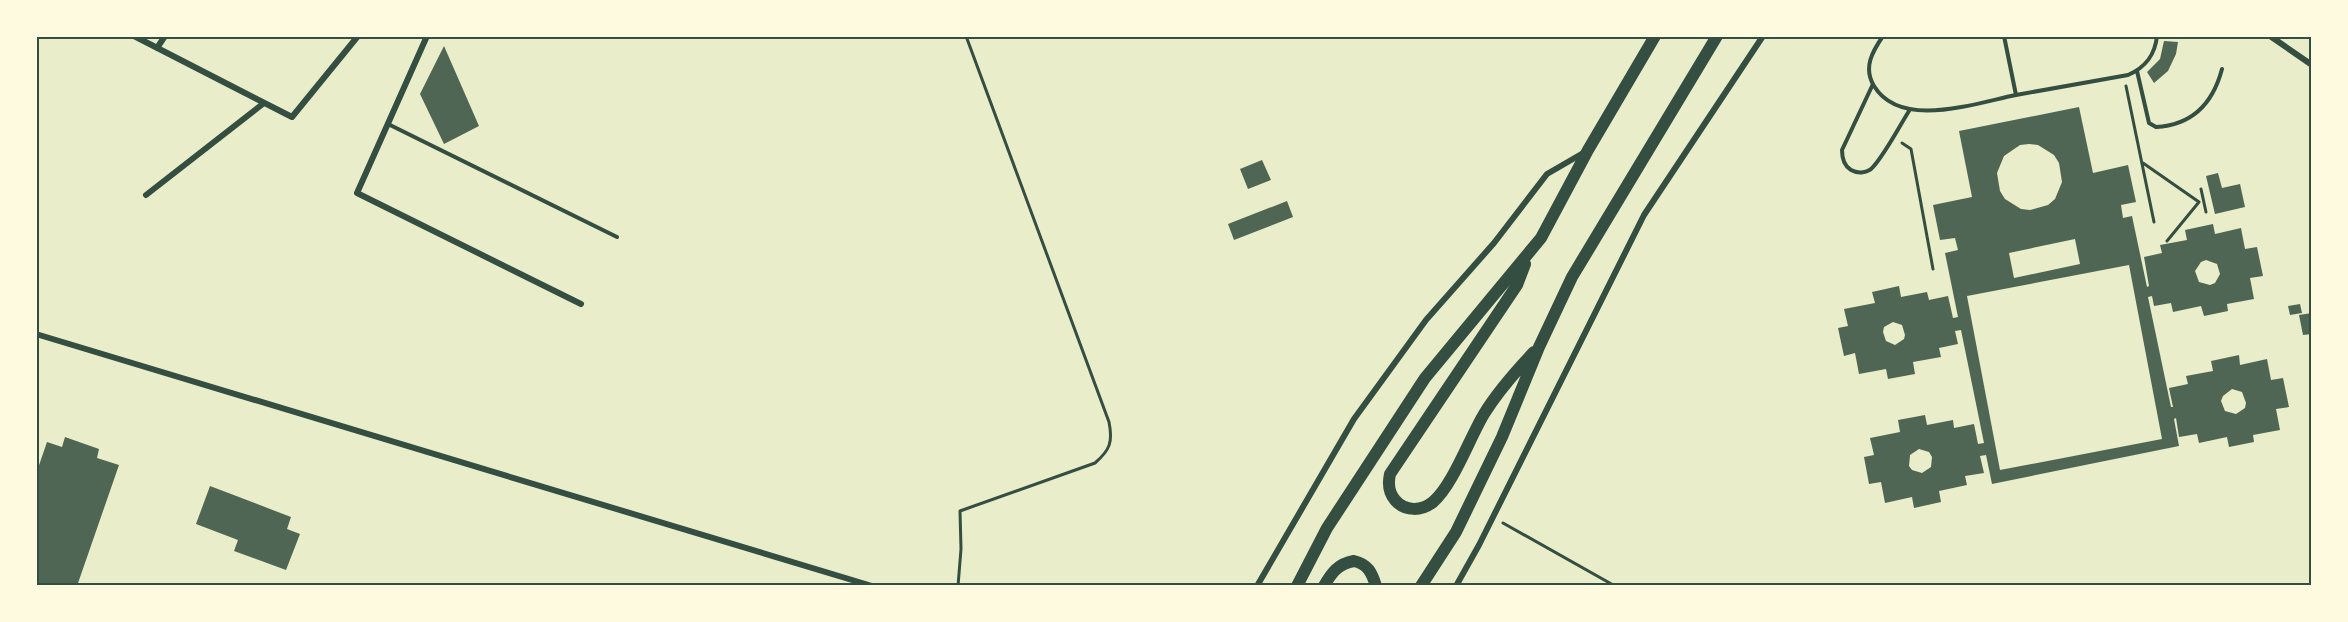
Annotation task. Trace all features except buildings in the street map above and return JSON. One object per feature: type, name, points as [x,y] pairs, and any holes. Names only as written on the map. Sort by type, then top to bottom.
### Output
[{"type":"main road","points":[[1297,586],[1331,521],[1425,378],[1540,238],[1588,150],[1655,36]]},
{"type":"main road","points":[[1421,586],[1456,532],[1502,437],[1539,347],[1572,277],[1717,36]]},
{"type":"main road","points":[[1531,251],[1516,285],[1390,474],[1389,488],[1395,501],[1414,509],[1433,502],[1448,482],[1485,412],[1511,377],[1539,347]]},
{"type":"main road","points":[[1324,586],[1333,571],[1354,561],[1361,562],[1368,568],[1373,574],[1376,586]]},
{"type":"street","points":[[134,36],[292,117],[358,36]]},
{"type":"street","points":[[157,48],[165,36]]},
{"type":"street","points":[[427,36],[357,194],[581,304]]},
{"type":"street","points":[[1456,586],[1493,517],[1644,214],[1763,36]]},
{"type":"street","points":[[2270,36],[2312,65]]},
{"type":"street","points":[[146,195],[264,103]]},
{"type":"street","points":[[1257,586],[1354,419],[1426,320],[1494,243],[1547,174],[1588,150]]},
{"type":"street","points":[[36,334],[872,586]]},
{"type":"lane","points":[[1883,36],[1869,61],[1869,72],[1873,84],[1881,96],[1894,105],[1909,111],[1928,112],[2123,76],[2147,64],[2157,36]]},
{"type":"lane","points":[[2004,36],[2016,96]]},
{"type":"lane","points":[[2137,71],[2149,123],[2156,127],[2177,124],[2202,109],[2218,85],[2222,69]]},
{"type":"lane","points":[[1873,84],[1842,150],[1845,165],[1860,172],[1873,168],[1909,111]]},
{"type":"lane","points":[[388,124],[617,237]]},
{"type":"path","points":[[958,586],[961,549],[960,511],[1095,463],[1107,453],[1112,435],[966,36]]},
{"type":"path","points":[[2123,76],[2154,222]]},
{"type":"path","points":[[1892,137],[1911,149],[1933,269]]},
{"type":"path","points":[[2142,162],[2201,201]]},
{"type":"path","points":[[2200,189],[2201,201],[2206,212]]},
{"type":"path","points":[[2167,241],[2201,201]]},
{"type":"path","points":[[1493,517],[1615,586]]}]
